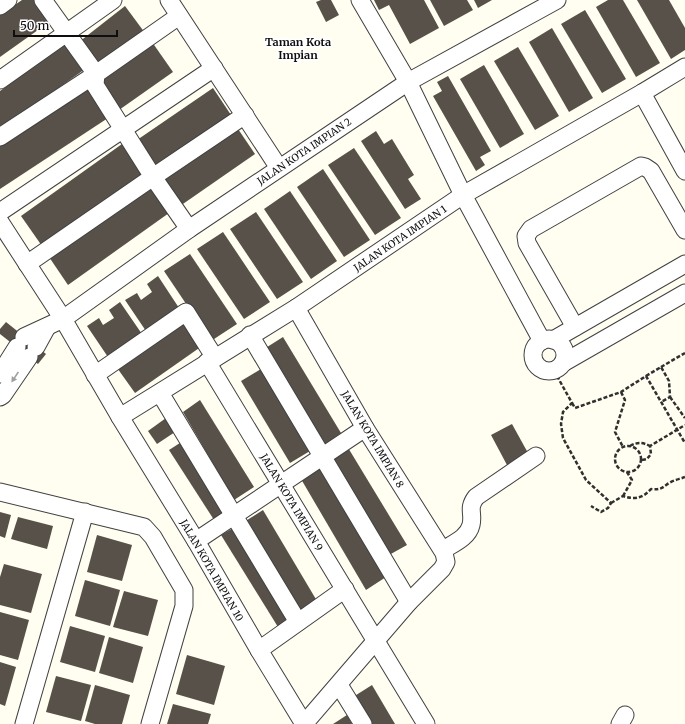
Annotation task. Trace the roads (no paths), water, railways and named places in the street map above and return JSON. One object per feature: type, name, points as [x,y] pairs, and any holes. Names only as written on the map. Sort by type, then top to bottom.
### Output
[{"type":"street","points":[[0,6],[8,0]]},
{"type":"street","points":[[43,0],[96,74],[96,85],[153,176],[189,229]]},
{"type":"street","points":[[0,80],[113,0]]},
{"type":"street","points":[[169,0],[246,115],[279,168]]},
{"type":"street","points":[[360,0],[408,82],[463,195],[547,340],[558,342],[562,346],[565,352],[558,367]]},
{"type":"street","name":"JALAN KOTA IMPIAN 2","points":[[26,347],[47,327],[63,319],[189,229],[408,82],[557,0]]},
{"type":"street","points":[[0,137],[96,74],[179,16]]},
{"type":"street","name":"JALAN KOTA IMPIAN 1","points":[[120,417],[296,308],[463,195],[685,67]]},
{"type":"street","points":[[0,212],[214,68]]},
{"type":"street","points":[[642,93],[685,171]]},
{"type":"street","points":[[27,264],[153,176],[246,115]]},
{"type":"street","points":[[575,327],[527,243],[526,236],[531,229],[641,166],[652,171],[685,230]]},
{"type":"street","name":"JALAN KOTA IMPIAN 10","points":[[0,222],[63,319],[304,724]]},
{"type":"street","points":[[685,264],[575,327],[547,340],[534,350],[533,356],[535,361],[542,370],[548,371],[558,367],[685,293]]},
{"type":"street","name":"JALAN KOTA IMPIAN 8","points":[[296,308],[365,428],[442,550]]},
{"type":"street","name":"JALAN KOTA IMPIAN 9","points":[[95,375],[186,312],[211,360],[281,484],[426,724]]},
{"type":"street","points":[[250,336],[409,602]]},
{"type":"street","points":[[0,374],[26,347]]},
{"type":"street","points":[[0,397],[3,395],[26,347]]},
{"type":"street","points":[[160,393],[235,515],[298,622]]},
{"type":"street","points":[[196,541],[365,428]]},
{"type":"street","points":[[304,724],[409,602],[442,569],[446,562],[446,557],[442,550],[462,538],[469,530],[471,525],[471,506],[476,497],[536,456]]},
{"type":"street","points":[[0,492],[144,527],[153,536],[184,590],[184,606],[150,724]]},
{"type":"street","points":[[24,724],[85,512]]},
{"type":"street","points":[[259,650],[345,589]]},
{"type":"street","points":[[339,685],[364,724]]},
{"type":"district","name":"Taman Kota Impian","points":[[298,48]]}]
